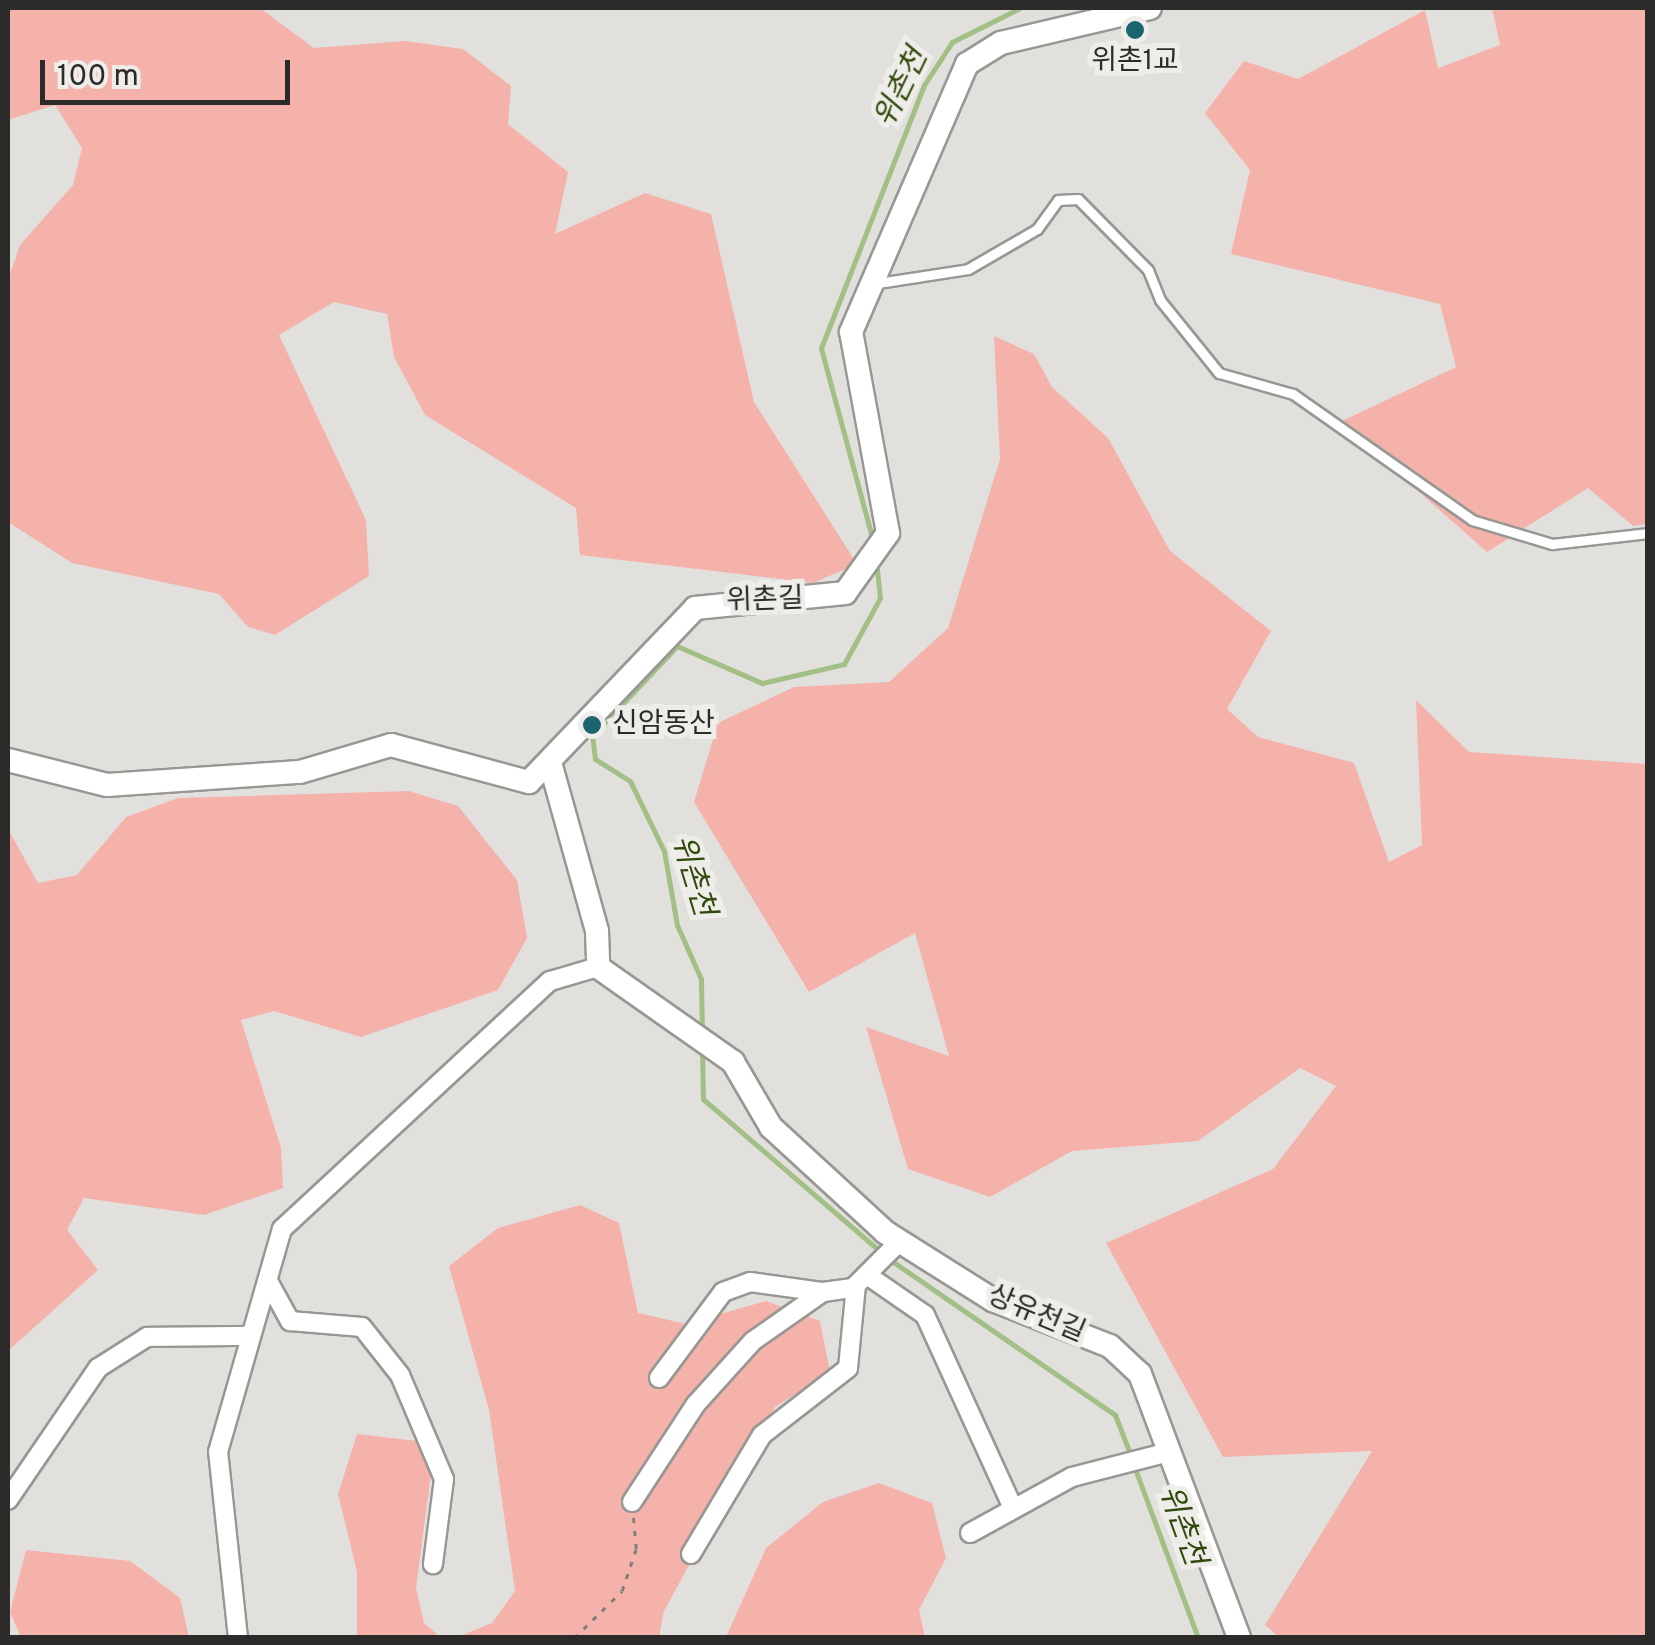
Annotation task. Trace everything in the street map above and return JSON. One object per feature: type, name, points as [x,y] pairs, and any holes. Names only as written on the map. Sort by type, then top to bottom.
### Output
[{"type":"street","name":"위촌길","points":[[8,760],[107,785],[300,772],[390,746],[504,782],[528,782],[551,766],[695,608],[845,593],[888,534],[850,349],[870,285],[967,64],[1001,43],[1150,8]]},
{"type":"street","points":[[238,1638],[240,1588],[218,1452],[282,1229],[414,1099],[550,981],[598,966],[598,931],[551,766]]},
{"type":"street","name":"상유천길","points":[[598,966],[733,1062],[771,1126],[897,1245],[993,1300],[1110,1346],[1140,1374],[1239,1638]]},
{"type":"street","points":[[632,1502],[696,1404],[753,1341],[823,1292],[867,1275],[897,1245]]},
{"type":"street","points":[[867,1275],[925,1315],[1012,1506]]},
{"type":"street","points":[[692,1554],[762,1434],[848,1368],[867,1275]]},
{"type":"street","points":[[268,1281],[290,1321],[362,1327],[400,1375],[444,1479],[432,1564]]},
{"type":"street","points":[[659,1378],[723,1292],[750,1282],[823,1292]]},
{"type":"street","points":[[8,1500],[98,1368],[148,1337],[251,1336]]},
{"type":"street","points":[[970,1533],[1012,1506],[1122,1464],[1170,1452]]},
{"type":"lane","points":[[870,285],[943,266],[968,270],[1037,229],[1058,200],[1078,199],[1148,270],[1160,300],[1219,373],[1293,394],[1472,520],[1552,544],[1648,533]]},
{"type":"path","points":[[574,1638],[622,1590],[636,1549],[632,1502]]},
{"type":"shaded area","points":[[8,8],[260,8],[314,48],[405,41],[463,49],[511,86],[508,124],[568,172],[555,234],[645,193],[711,214],[754,402],[857,564],[813,583],[580,555],[576,508],[425,415],[394,357],[387,314],[334,302],[279,335],[366,520],[369,576],[275,635],[248,627],[219,594],[72,563],[8,522],[8,280],[20,245],[73,185],[82,148],[55,105],[8,120]]},
{"type":"shaded area","points":[[1492,8],[1647,8],[1647,524],[1633,526],[1588,488],[1487,552],[1340,422],[1456,367],[1440,304],[1231,254],[1250,170],[1205,113],[1244,61],[1298,79],[1425,10],[1438,68],[1500,45]]},
{"type":"shaded area","points":[[994,336],[1034,354],[1052,387],[1108,438],[1170,551],[1271,631],[1227,709],[1258,737],[1354,763],[1389,862],[1422,845],[1416,700],[1469,752],[1647,764],[1647,1637],[1279,1637],[1265,1625],[1372,1451],[1223,1457],[1106,1243],[1273,1169],[1336,1086],[1300,1068],[1198,1141],[1072,1151],[990,1197],[908,1169],[866,1027],[949,1056],[915,933],[809,992],[694,802],[718,723],[794,687],[889,682],[948,628],[1000,459]]},
{"type":"shaded area","points":[[409,791],[458,806],[517,880],[527,938],[498,990],[361,1037],[274,1011],[241,1020],[281,1148],[283,1188],[204,1215],[84,1198],[67,1230],[98,1270],[8,1351],[8,829],[38,883],[77,875],[126,817],[178,798]]},
{"type":"shaded area","points":[[580,1205],[619,1223],[638,1313],[686,1324],[766,1301],[820,1321],[830,1372],[775,1407],[664,1611],[659,1637],[458,1637],[492,1623],[515,1591],[489,1410],[449,1266],[498,1228]]},
{"type":"shaded area","points":[[357,1434],[417,1441],[431,1474],[416,1588],[424,1623],[440,1637],[357,1637],[357,1572],[338,1494]]},
{"type":"shaded area","points":[[879,1483],[932,1503],[946,1558],[919,1610],[925,1637],[726,1637],[766,1548],[823,1502]]},
{"type":"shaded area","points":[[26,1550],[130,1561],[180,1598],[189,1637],[21,1637],[10,1612]]},
{"type":"waterway","name":"위촌천","points":[[873,541],[821,348],[924,85],[952,42],[1020,8]]},
{"type":"waterway","name":"위촌천","points":[[702,1033],[701,979],[677,925],[664,851],[630,781],[595,759],[592,736],[677,646],[762,683],[844,664],[880,598],[876,562]]},
{"type":"waterway","name":"위촌천","points":[[702,1049],[703,1099],[881,1252]]},
{"type":"waterway","name":"위촌천","points":[[889,1259],[1115,1415],[1131,1456]]},
{"type":"waterway","name":"위촌천","points":[[1134,1466],[1198,1638]]},
{"type":"place","name":"위촌1교","points":[[1135,30]]},
{"type":"place","name":"신암동산","points":[[592,725]]}]
